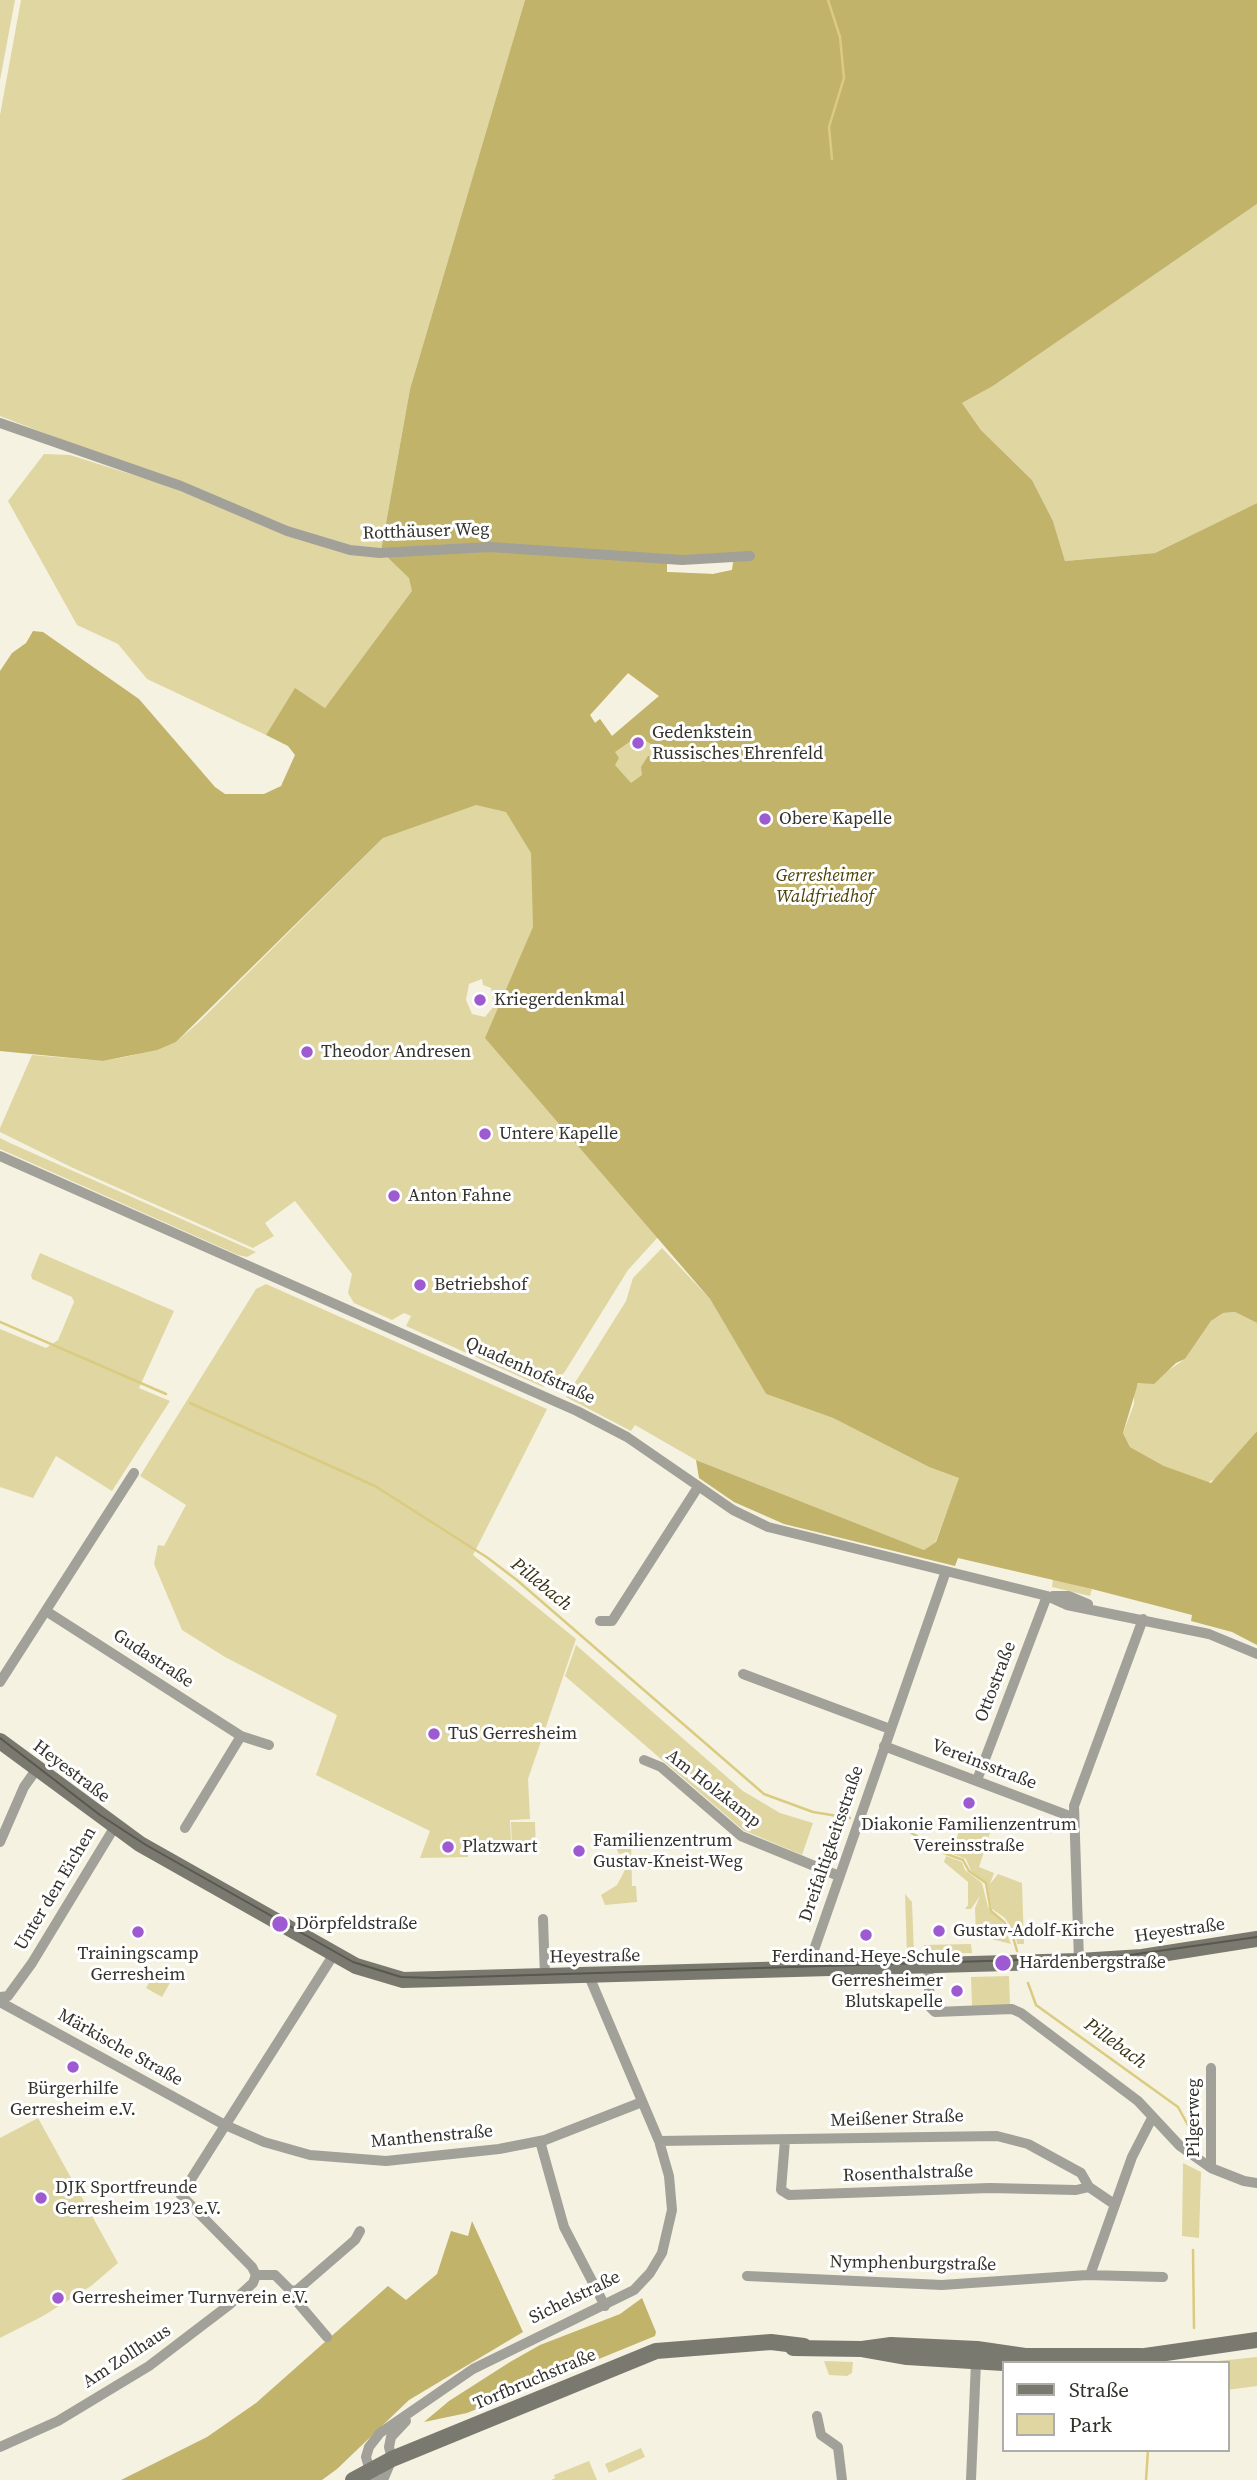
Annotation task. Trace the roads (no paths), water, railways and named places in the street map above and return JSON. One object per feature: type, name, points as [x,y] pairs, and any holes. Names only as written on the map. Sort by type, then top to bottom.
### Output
[{"type":"street","name":"Rotthäuser Weg","points":[[0,423],[181,486],[287,531],[350,550],[380,553],[490,547],[682,561],[750,556]]},
{"type":"street","name":"Quadenhofstraße","points":[[0,1156],[577,1411],[627,1437],[733,1510],[776,1530],[1047,1596],[1067,1605],[1098,1609],[1220,1637],[1257,1654]]},
{"type":"street","points":[[0,1682],[134,1473]]},
{"type":"street","points":[[600,1621],[612,1621],[698,1487]]},
{"type":"street","name":"Dreifaltigkeitsstraße","points":[[807,1970],[947,1572]]},
{"type":"street","name":"Ottostraße","points":[[977,1780],[1047,1596]]},
{"type":"street","name":"Gudastraße","points":[[46,1611],[241,1737],[269,1745]]},
{"type":"street","points":[[1079,1961],[1072,1817],[1143,1619]]},
{"type":"street","points":[[743,1674],[890,1729]]},
{"type":"street","points":[[185,1828],[241,1737]]},
{"type":"street","name":"Heyestraße","points":[[0,1741],[114,1828],[334,1954],[371,1973],[403,1980],[1142,1958],[1257,1939]]},
{"type":"street","name":"Vereinsstraße","points":[[884,1746],[1072,1817]]},
{"type":"street","name":"Am Holzkamp","points":[[645,1760],[661,1767],[741,1836],[839,1876]]},
{"type":"street","points":[[0,1842],[24,1787],[36,1770]]},
{"type":"street","name":"Unter den Eichen","points":[[0,2000],[8,1996],[32,1963],[114,1828]]},
{"type":"street","points":[[543,1919],[545,1977]]},
{"type":"street","points":[[294,2291],[275,2275],[256,2275],[252,2267],[181,2195],[223,2124],[334,1954]]},
{"type":"street","name":"Pilgerweg","points":[[928,1966],[930,2007],[935,2012],[1012,2009],[1138,2101],[1180,2146],[1212,2168],[1257,2183]]},
{"type":"street","name":"Sichelstraße","points":[[377,2477],[366,2457],[373,2440],[453,2382],[510,2350],[634,2290],[650,2273],[669,2234],[672,2193],[659,2141],[589,1976]]},
{"type":"street","name":"Märkische Straße","points":[[0,2000],[223,2124]]},
{"type":"street","name":"Pilgerweg","points":[[1211,2068],[1212,2168]]},
{"type":"street","name":"Manthenstraße","points":[[223,2124],[264,2142],[310,2155],[386,2161],[474,2153],[540,2141],[642,2102]]},
{"type":"street","points":[[1090,2275],[1132,2157],[1152,2118]]},
{"type":"street","name":"Meißener Straße","points":[[659,2141],[967,2134],[998,2136],[1028,2144],[1081,2173],[1089,2187],[1114,2204]]},
{"type":"street","name":"Rosenthalstraße","points":[[785,2140],[781,2190],[789,2195],[990,2188],[1076,2190],[1089,2187]]},
{"type":"street","points":[[540,2141],[564,2227],[605,2306]]},
{"type":"street","points":[[327,2337],[292,2297],[294,2291],[355,2240],[360,2231]]},
{"type":"street","name":"Am Zollhaus","points":[[0,2447],[58,2421],[149,2366],[229,2305],[253,2283],[256,2275]]},
{"type":"street","name":"Nymphenburgstraße","points":[[747,2276],[942,2285],[1090,2275],[1163,2277]]},
{"type":"street","name":"Torfbruchstraße","points":[[1118,2361],[1257,2340]]},
{"type":"street","name":"Torfbruchstraße","points":[[354,2480],[377,2477],[392,2459],[648,2353],[672,2348],[740,2347],[771,2342],[862,2349],[907,2357],[1002,2363]]},
{"type":"street","points":[[891,2345],[908,2352],[962,2355],[976,2362]]},
{"type":"street","name":"Torfbruchstraße","points":[[862,2349],[891,2345],[977,2349],[1024,2356],[1141,2356]]},
{"type":"street","points":[[976,2362],[986,2357],[1024,2356]]},
{"type":"street","points":[[971,2480],[976,2362]]},
{"type":"street","name":"Sichelstraße","points":[[392,2459],[389,2447],[391,2437],[419,2406]]},
{"type":"street","points":[[817,2416],[821,2435],[838,2447],[842,2480]]},
{"type":"waterway","points":[[828,0],[840,37],[844,78],[829,127],[832,159]]},
{"type":"waterway","name":"Pillebach","points":[[0,1322],[166,1394]]},
{"type":"waterway","name":"Pillebach","points":[[190,1403],[375,1486],[488,1558],[518,1581],[764,1794],[813,1812],[850,1818]]},
{"type":"waterway","name":"Pillebach","points":[[902,1827],[944,1853],[963,1860],[969,1871],[986,1883],[991,1911],[1004,1922],[1017,1951]]},
{"type":"waterway","name":"Pillebach","points":[[1028,1983],[1036,2005],[1178,2107],[1189,2127]]},
{"type":"waterway","name":"Pillebach","points":[[1193,2250],[1194,2328]]},
{"type":"waterway","name":"Pillebach","points":[[1146,2480],[1148,2452]]},
{"type":"tram line","points":[[0,1738],[100,1815],[146,1845],[353,1962],[401,1977],[1116,1957],[1257,1937]]},
{"type":"place","name":"Gedenkstein Russisches Ehrenfeld","points":[[638,743]]},
{"type":"place","name":"Obere Kapelle","points":[[765,819]]},
{"type":"place","name":"Kriegerdenkmal","points":[[480,1000]]},
{"type":"place","name":"Theodor Andresen","points":[[307,1052]]},
{"type":"place","name":"Untere Kapelle","points":[[485,1134]]},
{"type":"place","name":"Anton Fahne","points":[[394,1196]]},
{"type":"place","name":"Betriebshof","points":[[420,1285]]},
{"type":"place","name":"TuS Gerresheim","points":[[434,1734]]},
{"type":"place","name":"Diakonie Familienzentrum Vereinsstraße","points":[[969,1803]]},
{"type":"place","name":"Platzwart","points":[[448,1847]]},
{"type":"place","name":"Familienzentrum Gustav-Kneist-Weg","points":[[579,1851]]},
{"type":"place","name":"Dörpfeldstraße","points":[[280,1924]]},
{"type":"place","name":"Gustav-Adolf-Kirche","points":[[939,1931]]},
{"type":"place","name":"Trainingscamp Gerresheim","points":[[138,1932]]},
{"type":"place","name":"Ferdinand-Heye-Schule","points":[[866,1935]]},
{"type":"place","name":"Hardenbergstraße","points":[[1003,1963]]},
{"type":"place","name":"Gerresheimer Blutskapelle","points":[[957,1991]]},
{"type":"place","name":"Bürgerhilfe Gerresheim e.V.","points":[[73,2067]]},
{"type":"place","name":"DJK Sportfreunde Gerresheim 1923 e.V.","points":[[41,2198]]},
{"type":"place","name":"Gerresheimer Turnverein e.V.","points":[[58,2298]]},
{"type":"park label","name":"Gerresheimer Waldfriedhof","points":[[825,886]]}]
